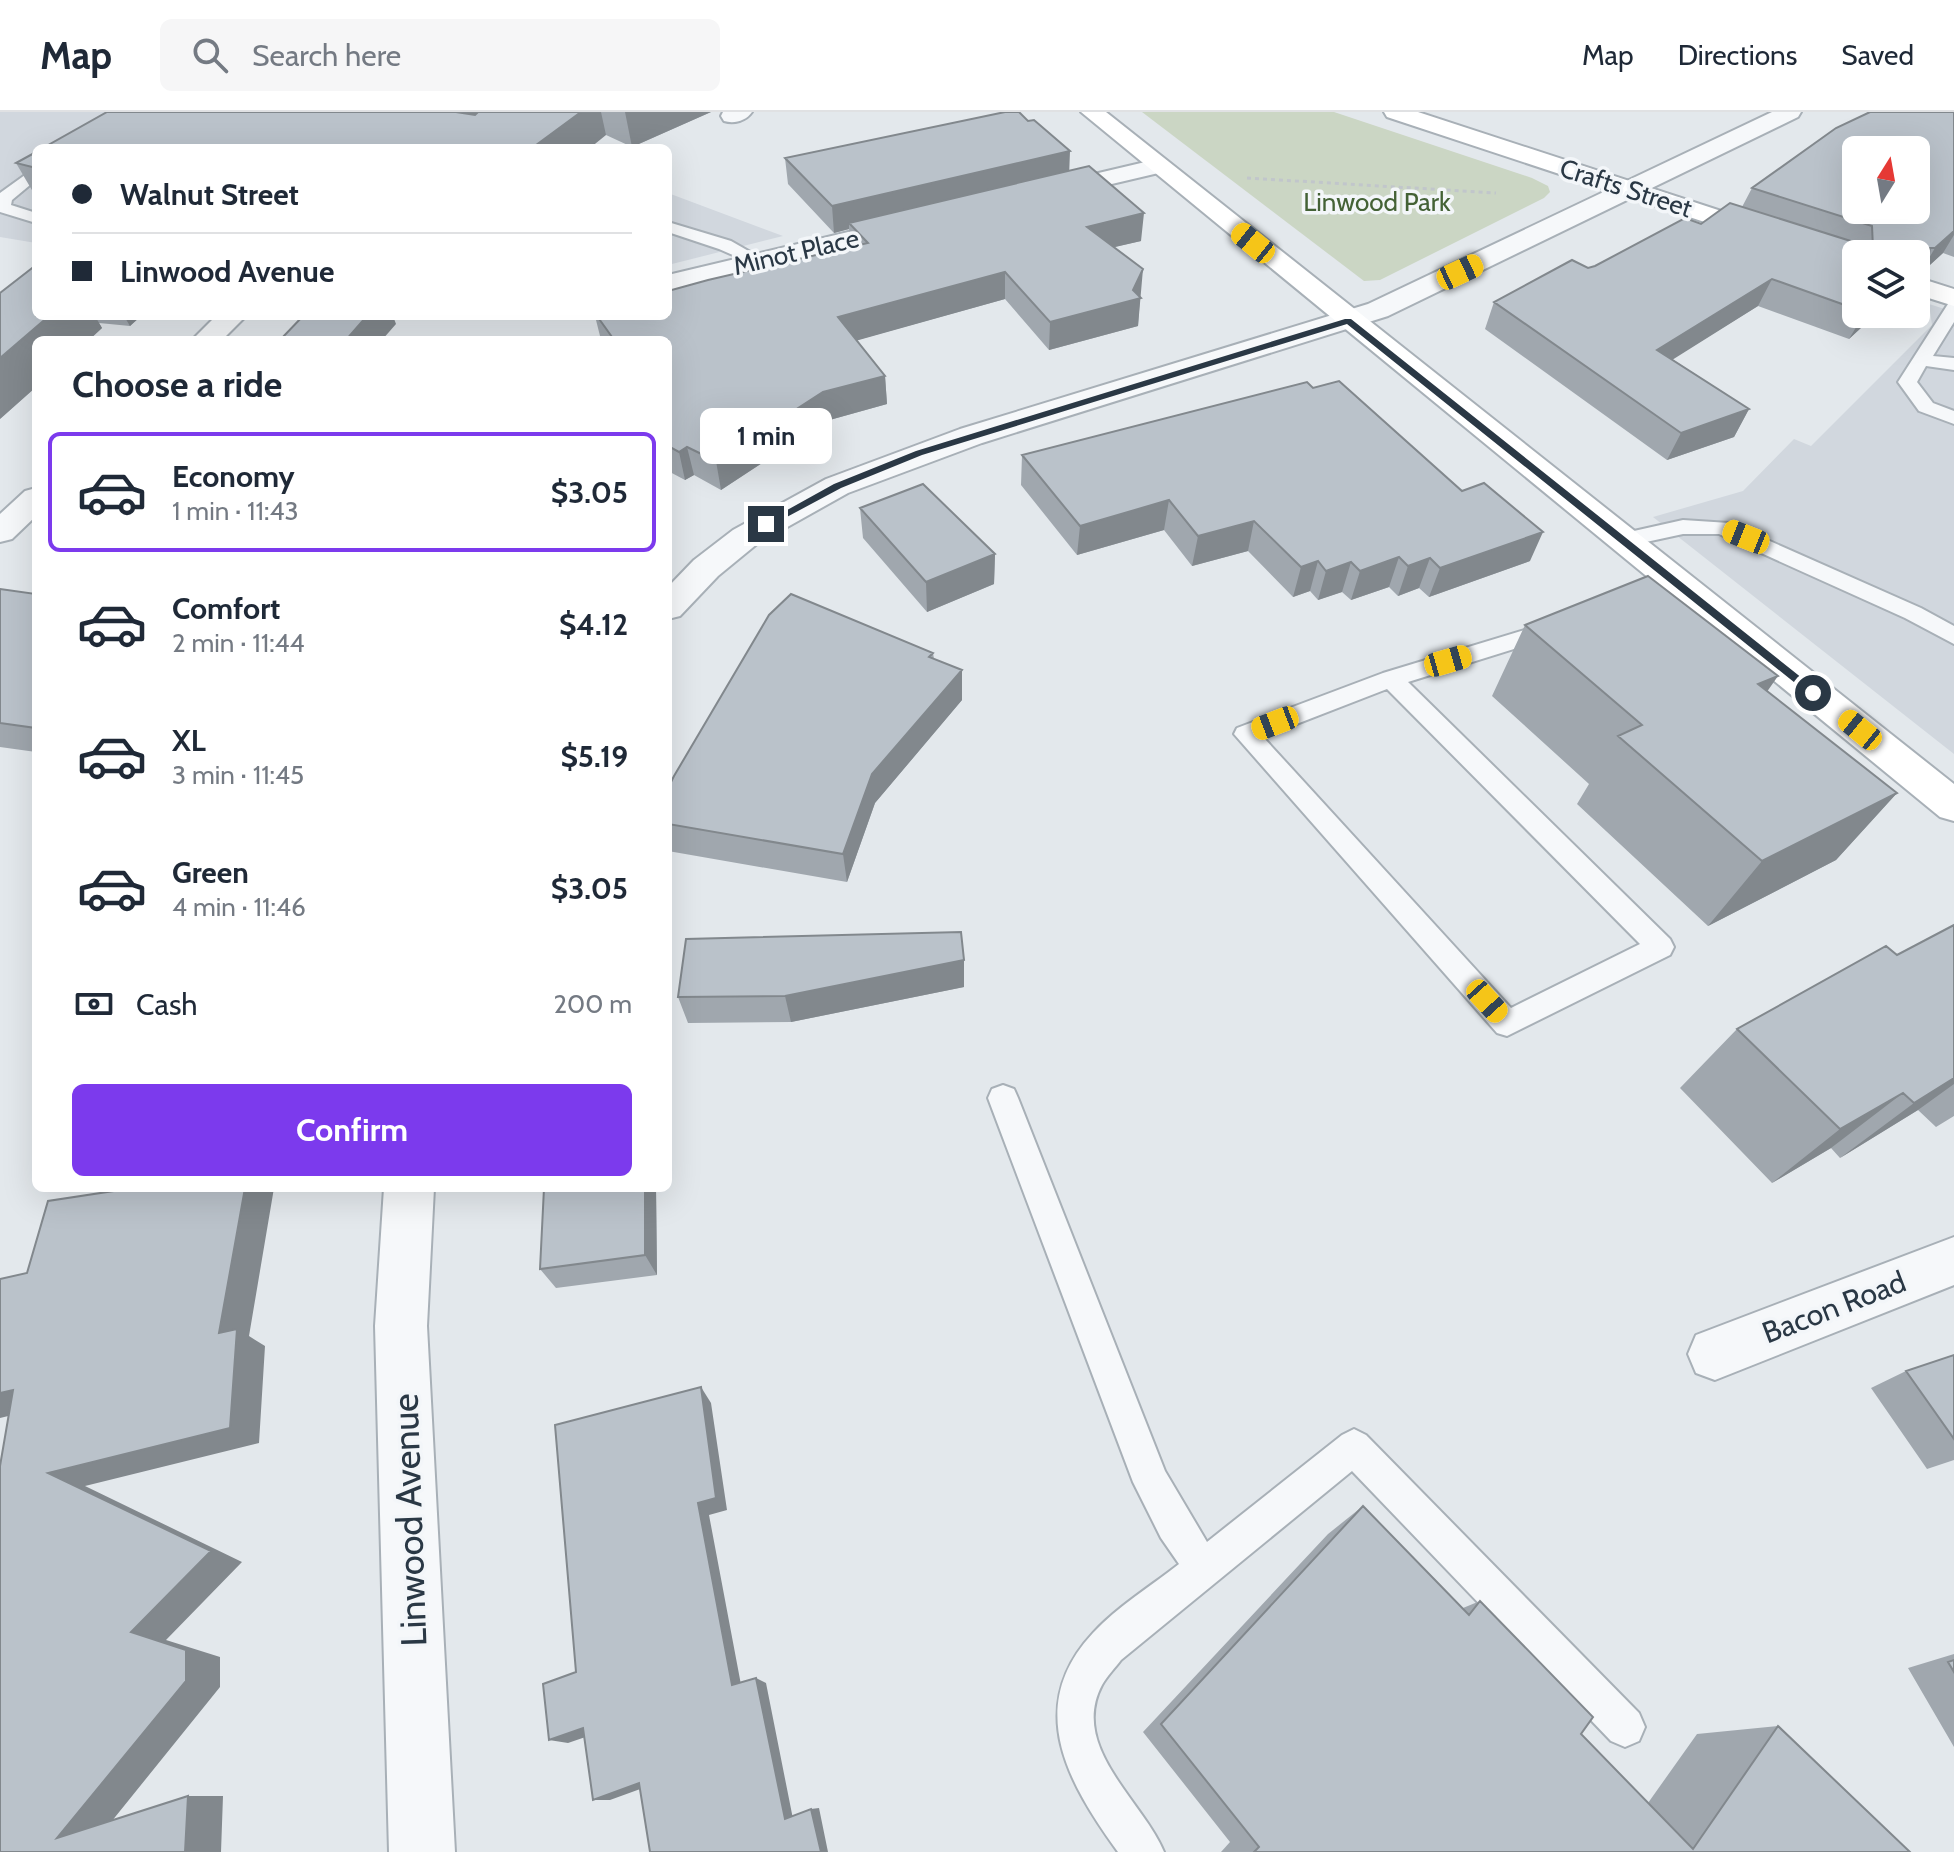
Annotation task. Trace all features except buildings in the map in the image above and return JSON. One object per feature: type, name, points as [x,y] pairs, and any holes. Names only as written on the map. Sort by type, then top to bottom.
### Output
[{"type":"main road","points":[[1092,112],[1623,540],[1661,584],[1954,806]]},
{"type":"main road","name":"Crafts Street","points":[[1395,112],[1842,259]]},
{"type":"main road","points":[[1930,290],[1954,298]]},
{"type":"street","points":[[672,604],[706,568],[745,537],[789,510],[850,480],[971,436],[1348,321],[1404,300],[1790,112]]},
{"type":"street","points":[[1029,197],[1158,166]]},
{"type":"street","name":"Minot Place","points":[[672,282],[924,222]]},
{"type":"street","points":[[210,336],[228,320]]},
{"type":"street","points":[[0,532],[32,502]]},
{"type":"street","name":"Linwood Avenue","points":[[409,1192],[401,1326],[422,1852]]},
{"type":"street","name":"Bacon Road","points":[[1715,1354],[1954,1261]]},
{"type":"lane","points":[[32,175],[4,198],[3,207],[12,213],[32,217]]},
{"type":"lane","points":[[672,228],[725,245],[758,261]]},
{"type":"lane","points":[[1954,308],[1907,382],[1926,407],[1954,418]]},
{"type":"lane","points":[[1921,360],[1954,364]]},
{"type":"lane","points":[[1623,540],[1683,527],[1722,528],[1913,613],[1954,636]]},
{"type":"lane","points":[[1391,679],[1660,947],[1507,1024],[1246,734],[1391,679],[1584,616]]},
{"type":"lane","points":[[1003,1098],[1151,1482],[1203,1568]]},
{"type":"lane","points":[[1143,1852],[1093,1782],[1082,1759],[1076,1703],[1082,1680],[1092,1661],[1107,1646],[1354,1447],[1625,1727]]},
{"type":"path","points":[[1180,184],[1219,177],[1498,193]]},
{"type":"shaded area","points":[[0,112],[526,112],[546,144],[32,144],[32,242],[0,237]]},
{"type":"shaded area","points":[[672,194],[783,236],[672,264]]},
{"type":"shaded area","points":[[1930,304],[1954,312],[1954,754],[1653,517],[1743,491],[1794,439],[1811,446],[1932,325]]},
{"type":"green space","name":"Linwood Park","points":[[1142,112],[1334,112],[1532,178],[1548,186],[1550,192],[1544,198],[1380,280],[1364,281]]},
{"type":"route","points":[[766,524],[837,486],[919,453],[1348,321],[1813,693]]}]
